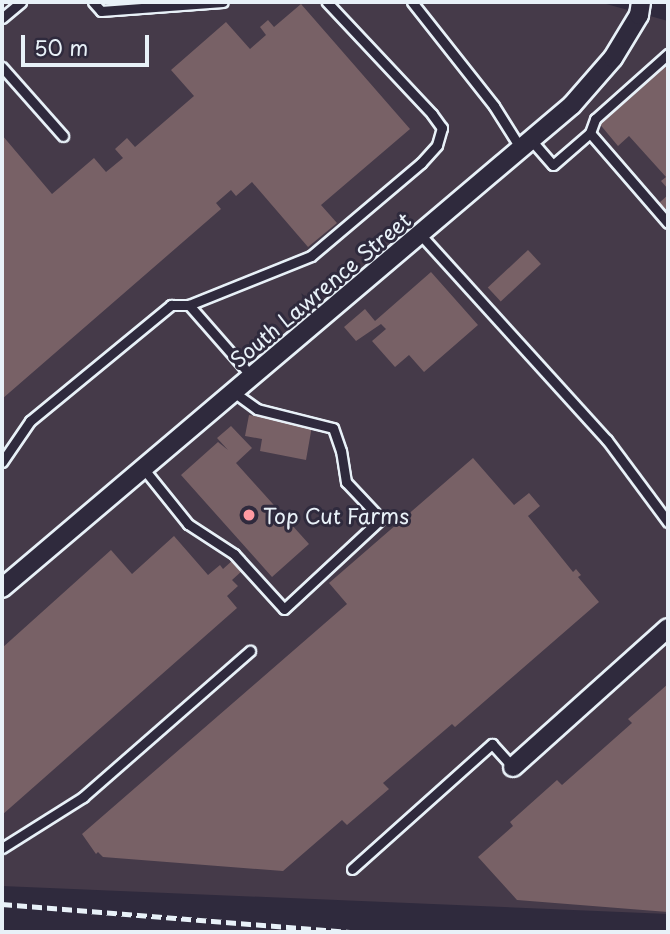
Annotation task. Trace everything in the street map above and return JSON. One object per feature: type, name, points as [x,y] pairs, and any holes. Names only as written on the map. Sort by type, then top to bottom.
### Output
[{"type":"street","name":"South Lawrence Street","points":[[3,585],[572,105],[613,58],[639,15],[641,2]]},
{"type":"street","points":[[513,767],[668,628]]},
{"type":"lane","points":[[2,18],[21,2]]},
{"type":"lane","points":[[93,2],[101,11],[223,2]]},
{"type":"lane","points":[[2,462],[30,421],[171,305],[189,305],[311,256],[421,163],[437,145],[442,128],[432,114],[327,2]]},
{"type":"lane","points":[[412,2],[526,144],[553,165],[590,134],[595,119],[668,54]]},
{"type":"lane","points":[[2,67],[63,136]]},
{"type":"lane","points":[[590,134],[668,223]]},
{"type":"lane","points":[[420,234],[607,440],[668,522]]},
{"type":"lane","points":[[189,305],[251,377]]},
{"type":"lane","points":[[143,468],[187,524],[234,554],[285,608],[381,519],[346,482],[341,451],[333,429],[257,409],[234,392]]},
{"type":"lane","points":[[2,848],[83,797],[250,650]]},
{"type":"lane","points":[[352,869],[492,744],[513,767]]},
{"type":"shaded area","points":[[2,2],[599,2],[668,21],[668,914],[2,886]]},
{"type":"building","points":[[301,4],[410,129],[321,205],[337,223],[308,247],[252,182],[236,196],[231,190],[216,203],[221,209],[2,399],[2,135],[52,194],[94,158],[106,172],[123,158],[115,149],[127,138],[135,147],[194,96],[171,70],[226,22],[250,49],[266,35],[260,27],[268,20],[274,27]]},
{"type":"building","points":[[668,60],[668,189],[661,181],[666,177],[629,136],[618,146],[598,122]]},
{"type":"building","points":[[668,195],[668,213],[659,203]]},
{"type":"building","points":[[528,250],[541,264],[501,301],[488,288]]},
{"type":"building","points":[[431,272],[478,325],[424,372],[409,355],[395,367],[372,341],[386,329],[381,324],[356,341],[344,327],[365,309],[375,321]]},
{"type":"building","points":[[249,415],[312,426],[306,460],[260,451],[262,439],[245,436]]},
{"type":"building","points":[[231,426],[252,448],[236,463],[309,544],[272,577],[181,475],[218,442],[228,450],[217,438]]},
{"type":"building","points":[[473,458],[514,505],[529,493],[540,506],[528,516],[573,572],[576,569],[581,575],[578,577],[599,602],[455,727],[452,724],[383,783],[389,789],[347,825],[342,820],[283,871],[103,857],[98,852],[96,854],[82,834],[347,604],[329,583]]},
{"type":"building","points":[[174,536],[208,575],[220,565],[223,569],[233,560],[243,570],[232,580],[238,586],[227,596],[237,608],[2,815],[2,648],[111,550],[132,574]]},
{"type":"building","points":[[668,684],[668,912],[517,900],[478,857],[513,826],[510,822],[557,780],[562,785],[632,723],[628,719]]},
{"type":"railway","points":[[2,904],[350,932]]},
{"type":"place","name":"Top Cut Farms","points":[[249,515]]}]
